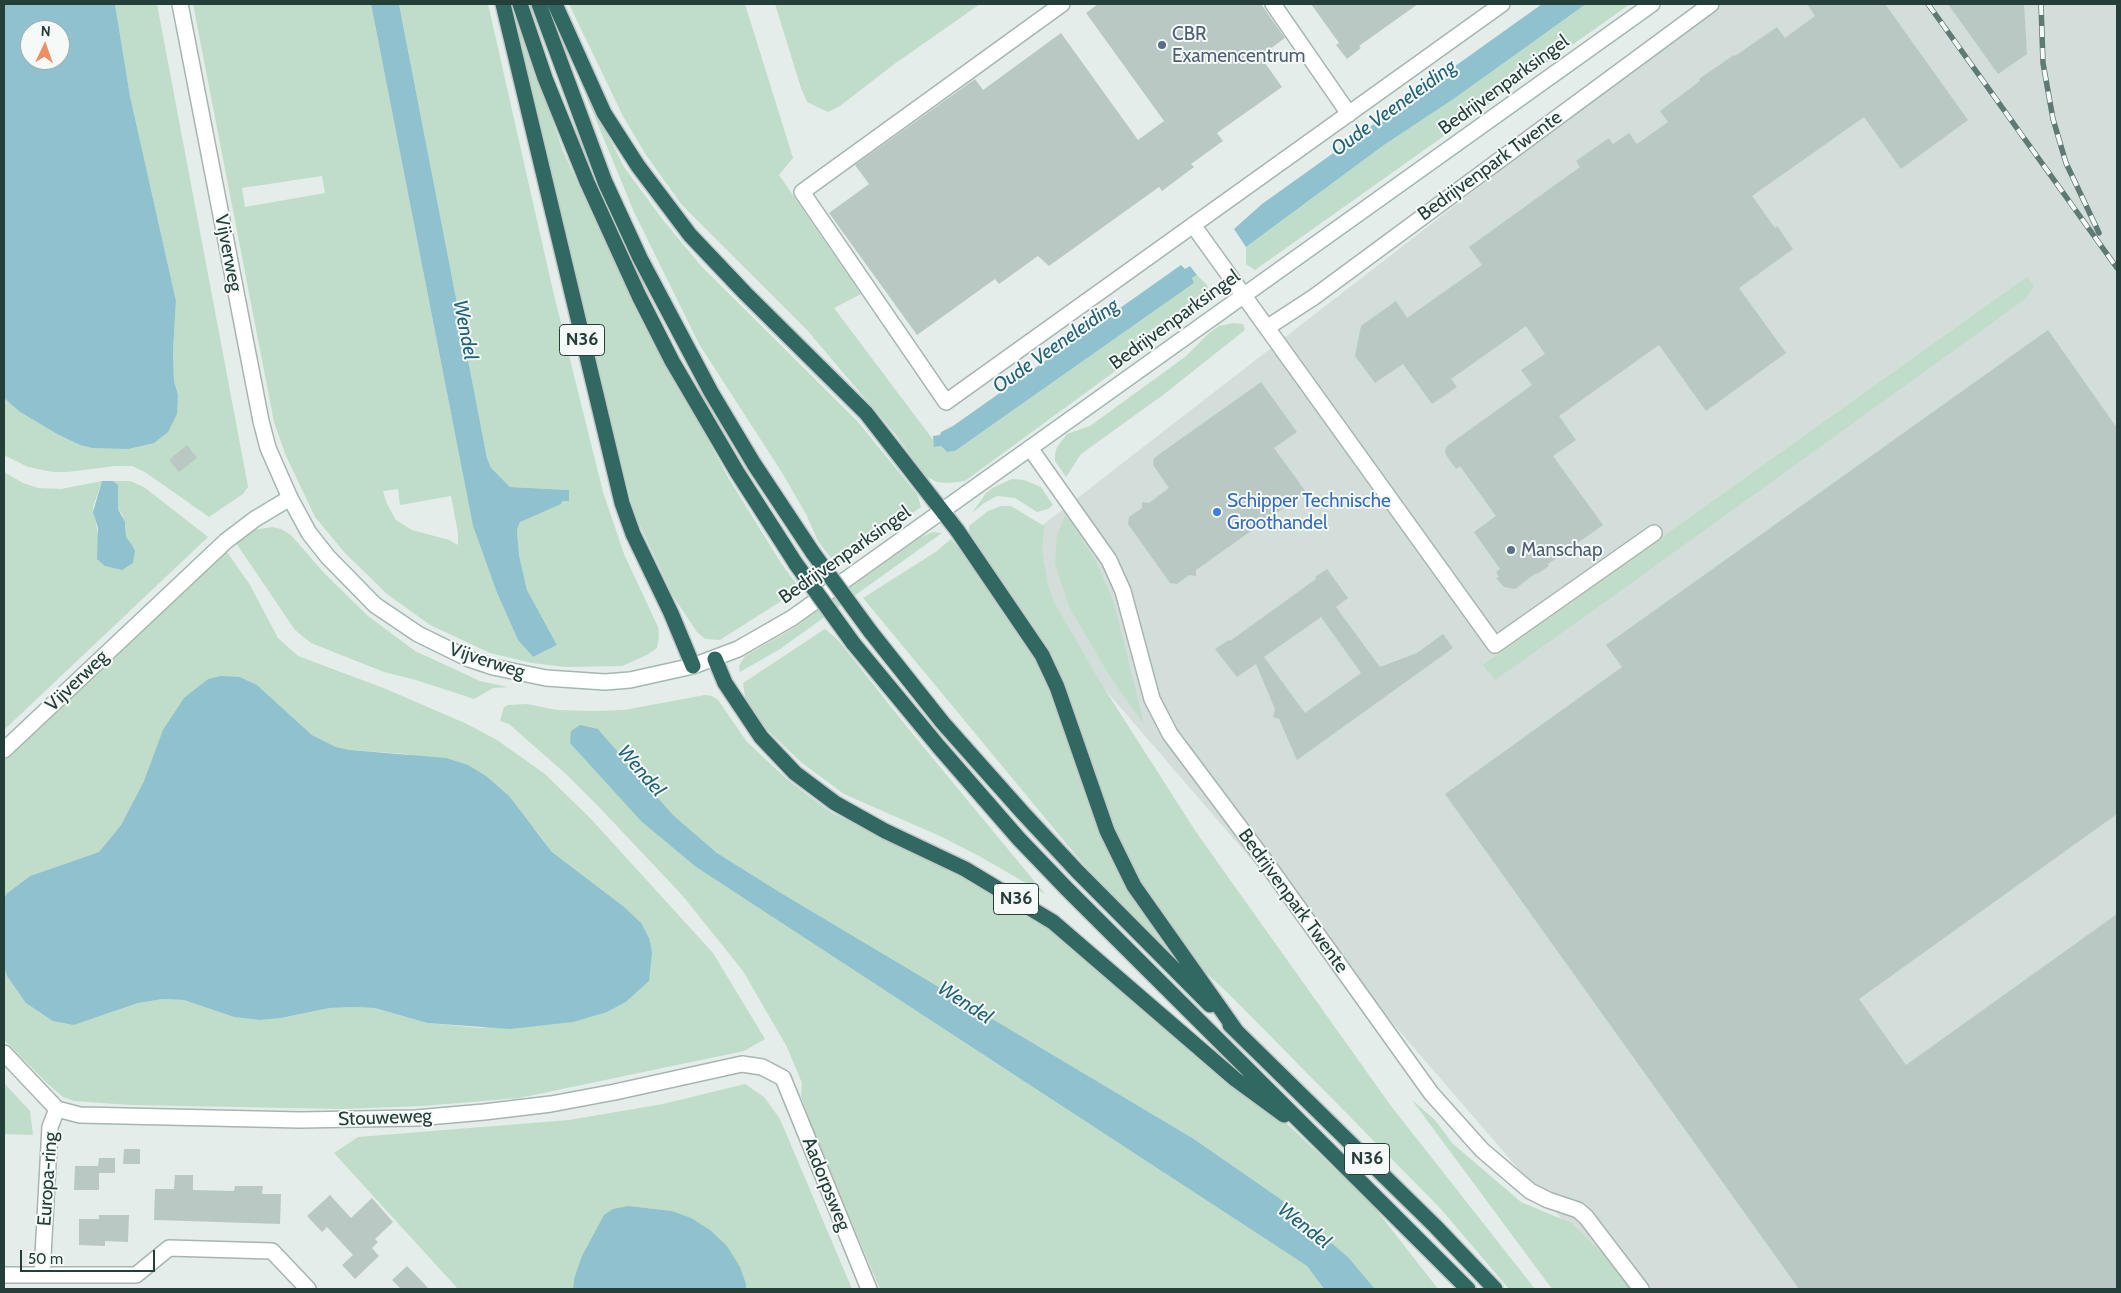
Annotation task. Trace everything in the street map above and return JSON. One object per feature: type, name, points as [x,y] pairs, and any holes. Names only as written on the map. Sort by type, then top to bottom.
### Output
[{"type":"highway","name":"N36","points":[[503,4],[622,503],[633,534],[671,613],[693,666]]},
{"type":"highway","name":"N36","points":[[520,4],[545,78],[583,173],[639,296],[672,361],[722,446],[796,564],[853,643],[939,747],[1026,846],[1169,992],[1468,1289]]},
{"type":"highway","name":"N36","points":[[539,4],[605,182],[640,258],[711,392],[754,464],[813,553],[870,631],[943,723],[1077,871],[1237,1032],[1435,1226],[1495,1289]]},
{"type":"highway","name":"N36","points":[[556,4],[604,113],[638,166],[690,235],[745,293],[866,413],[942,511],[1042,655],[1057,687],[1107,831],[1134,886],[1237,1032]]},
{"type":"highway","name":"N36","points":[[715,659],[726,682],[761,737],[795,773],[835,803],[885,831],[965,869],[1053,922],[1235,1079],[1325,1145]]},
{"type":"street","name":"Vijverweg","points":[[180,4],[261,421],[268,448],[290,498],[310,533],[328,557],[376,605],[418,634],[469,659],[493,667],[546,678],[605,682],[630,680],[693,666],[715,659]]},
{"type":"street","points":[[1062,4],[802,192],[946,402],[1502,4]]},
{"type":"street","points":[[1273,4],[1348,114]]},
{"type":"street","name":"Bedrijvenparksingel","points":[[715,659],[775,629],[1652,4]]},
{"type":"street","name":"Bedrijvenpark Twente","points":[[1268,327],[1314,297],[1711,4]]},
{"type":"street","points":[[1193,225],[1495,645],[1654,533]]},
{"type":"street","name":"Bedrijvenpark Twente","points":[[1030,448],[1109,560],[1123,591],[1152,699],[1170,734],[1262,857],[1431,1093],[1482,1150],[1530,1191],[1548,1200],[1572,1207],[1582,1213],[1613,1250],[1641,1289]]},
{"type":"street","name":"Vijverweg","points":[[4,750],[226,541],[254,519],[290,498]]},
{"type":"street","points":[[4,1053],[57,1109]]},
{"type":"street","name":"Stouweweg","points":[[57,1109],[89,1116],[300,1120],[416,1118],[551,1104],[742,1064],[762,1067],[783,1078]]},
{"type":"street","name":"Aadorpsweg","points":[[783,1078],[869,1289]]},
{"type":"street","name":"Europa-ring","points":[[42,1274],[50,1127],[57,1109]]},
{"type":"street","points":[[4,1275],[42,1274],[109,1282],[136,1275],[169,1248],[272,1251],[308,1289]]},
{"type":"shaded area","points":[[1715,4],[2117,4],[2117,1289],[1622,1289],[995,562]]},
{"type":"green space","points":[[115,4],[157,4],[247,481],[248,487],[243,494],[209,517],[145,472],[132,466],[53,472],[28,467],[4,455],[4,398],[20,412],[80,445],[178,395],[174,381],[173,351],[176,301],[130,96]]},
{"type":"green space","points":[[193,4],[371,4],[473,526],[497,593],[518,640],[533,657],[557,645],[527,590],[519,555],[517,531],[520,522],[562,501],[569,490],[510,487],[491,469],[487,458],[399,4],[488,4],[553,291],[603,492],[624,554],[658,627],[657,648],[647,655],[622,666],[565,667],[532,663],[490,653],[430,625],[387,594],[345,553],[315,517],[286,456],[274,422]],"holes":[[[322,176],[325,193],[245,207],[242,188]],[[398,489],[400,505],[451,496],[458,533],[458,545],[449,540],[412,530],[396,520],[387,504],[383,491]]]},
{"type":"green space","points":[[569,4],[745,4],[793,158],[779,175],[861,294],[834,308],[934,441],[934,447],[941,446],[947,452],[955,451],[1194,283],[1192,278],[1197,275],[1207,285],[1211,301],[965,481],[937,482],[925,476],[896,435],[807,330],[682,205],[646,155],[623,116]]},
{"type":"green space","points":[[775,4],[980,4],[893,65],[840,106],[828,112],[807,102]]},
{"type":"green space","points":[[1586,4],[1630,4],[1255,270],[1246,264],[1246,247],[1384,145],[1455,98]]},
{"type":"green space","points":[[514,8],[563,151],[627,289],[729,479],[781,563],[800,589],[720,640],[705,639],[697,632],[673,596],[634,513],[507,10]]},
{"type":"green space","points":[[578,76],[624,167],[663,220],[701,266],[857,421],[917,494],[921,507],[837,566],[818,541],[806,514],[781,471],[699,344],[634,212]]},
{"type":"green space","points":[[2027,277],[2034,286],[2025,299],[1598,607],[1495,680],[1483,665]]},
{"type":"green space","points":[[1233,323],[1243,324],[1245,330],[1163,395],[1081,454],[1066,477],[1055,461],[1055,454],[1057,447],[1067,434],[1090,426],[1185,357],[1209,333],[1219,326]]},
{"type":"green space","points":[[4,472],[23,483],[38,488],[61,489],[102,481],[93,507],[98,535],[132,545],[125,537],[126,527],[122,514],[118,509],[118,485],[113,481],[130,481],[144,487],[208,537],[4,730]]},
{"type":"green space","points":[[1012,479],[1024,480],[1041,487],[1053,505],[1048,509],[1037,512],[1015,498],[997,496],[984,503],[972,513],[986,493]]},
{"type":"green space","points":[[1001,506],[1011,506],[1044,526],[1042,549],[1048,586],[1054,602],[1097,677],[1196,832],[1391,1106],[1535,1289],[1509,1289],[1440,1208],[1202,969],[1146,895],[1119,844],[1064,681],[1033,627],[970,541],[969,526],[988,511]]},
{"type":"green space","points":[[1065,516],[1072,523],[1094,558],[1113,600],[1144,724],[1109,675],[1069,606],[1055,564],[1057,536]]},
{"type":"green space","points":[[272,527],[281,529],[291,535],[324,573],[368,616],[415,651],[480,681],[508,687],[493,688],[474,699],[416,680],[384,672],[311,643],[295,630],[234,540],[253,530]]},
{"type":"green space","points":[[933,532],[942,533],[780,649],[740,672],[739,666],[745,656],[794,628],[921,537]]},
{"type":"green space","points":[[951,539],[972,563],[1039,659],[1053,691],[1105,846],[1158,936],[1195,983],[1109,895],[863,598],[937,551]]},
{"type":"green space","points":[[225,549],[250,585],[278,638],[298,656],[386,689],[467,724],[497,740],[545,774],[591,819],[713,953],[765,1039],[744,1051],[519,1098],[423,1106],[341,1109],[131,1105],[74,1101],[63,1097],[49,1085],[4,1040],[4,967],[7,976],[74,1025],[138,1003],[163,999],[184,1000],[234,1017],[260,1020],[281,1018],[330,1008],[353,1007],[375,1008],[427,1023],[481,1028],[607,1012],[626,1002],[649,981],[623,906],[552,852],[535,829],[407,754],[350,750],[336,747],[312,735],[257,685],[240,677],[208,679],[202,684],[144,781],[121,825],[99,852],[30,876],[6,894],[4,900],[4,760]]},
{"type":"green space","points":[[825,629],[838,640],[911,732],[1045,894],[942,837],[844,794],[802,763],[764,727],[746,702],[743,683]]},
{"type":"green space","points":[[705,695],[712,696],[718,700],[747,742],[788,780],[832,813],[932,858],[1035,914],[1261,1099],[1371,1203],[1438,1289],[1375,1289],[1348,1257],[1279,1198],[1194,1139],[717,853],[673,815],[598,729],[642,822],[696,867],[1307,1266],[1324,1289],[880,1289],[814,1134],[801,1096],[802,1083],[787,1047],[743,971],[682,895],[599,807],[566,774],[509,724],[500,721],[504,707],[508,705],[527,704],[557,710],[624,710]]},
{"type":"green space","points":[[4,1083],[30,1111],[33,1135],[4,1134]]},
{"type":"green space","points":[[745,1084],[764,1097],[780,1119],[852,1289],[746,1289],[746,1284],[672,1211],[629,1206],[574,1279],[573,1289],[458,1289],[334,1153],[358,1137],[569,1120],[663,1104]]},
{"type":"green space","points":[[1412,1100],[1435,1120],[1452,1143],[1521,1202],[1571,1223],[1603,1254],[1630,1289],[1552,1289]]},
{"type":"water","points":[[4,4],[115,4],[130,96],[176,301],[173,351],[174,381],[178,395],[177,414],[168,432],[154,443],[128,449],[93,448],[80,445],[20,412],[4,398]]},
{"type":"water","points":[[371,4],[399,4],[487,458],[491,468],[510,487],[569,490],[569,501],[562,501],[561,504],[520,522],[517,530],[519,555],[527,590],[557,645],[533,657],[518,640],[497,593],[473,526]]},
{"type":"water","points":[[1542,4],[1586,4],[1455,98],[1384,145],[1246,247],[1234,229],[1262,204]]},
{"type":"water","points":[[1181,265],[1185,269],[1190,266],[1197,275],[1192,278],[1194,283],[955,451],[947,452],[941,446],[934,447],[933,436],[940,435],[941,432],[953,426]]},
{"type":"water","points":[[102,481],[113,481],[118,485],[118,509],[125,522],[126,537],[135,551],[133,563],[122,570],[105,566],[97,559],[98,528],[93,512]]},
{"type":"water","points":[[221,676],[240,677],[257,685],[312,735],[336,747],[350,750],[446,758],[468,765],[486,776],[509,796],[552,852],[623,906],[641,923],[649,938],[652,952],[649,981],[626,1002],[607,1012],[573,1022],[510,1029],[427,1023],[375,1008],[353,1007],[330,1008],[281,1018],[260,1020],[234,1017],[184,1000],[163,999],[138,1003],[74,1025],[53,1021],[26,1003],[7,976],[4,967],[4,900],[6,894],[30,876],[99,852],[121,825],[144,781],[163,730],[184,698],[208,679]]},
{"type":"water","name":"Wendel","points":[[580,725],[598,729],[673,815],[717,853],[1194,1139],[1279,1198],[1348,1257],[1375,1289],[1324,1289],[1307,1266],[696,867],[642,822],[570,743],[571,731]]},
{"type":"water","points":[[629,1206],[672,1211],[691,1218],[710,1230],[727,1246],[740,1267],[746,1289],[573,1289],[574,1279],[582,1256],[604,1215],[613,1209]]},
{"type":"building","points":[[1098,4],[1261,4],[1285,38],[1260,56],[1282,87],[1217,133],[1223,141],[1191,164],[1194,167],[1162,191],[1159,187],[1049,266],[1038,256],[999,284],[995,279],[917,335],[829,213],[869,184],[855,165],[975,79],[983,90],[1061,33],[1138,140],[1164,121],[1086,13]]},
{"type":"building","points":[[1311,4],[1418,4],[1359,46],[1361,48],[1347,59],[1336,45],[1339,43]]},
{"type":"building","points":[[1807,4],[1885,4],[1968,120],[1901,169],[1864,117],[1752,196],[1793,249],[1739,288],[1786,353],[1706,411],[1659,345],[1559,416],[1576,440],[1553,456],[1603,525],[1515,589],[1504,587],[1496,578],[1499,577],[1496,572],[1500,569],[1474,532],[1496,516],[1460,466],[1456,469],[1446,455],[1445,450],[1447,446],[1532,385],[1521,370],[1545,354],[1526,326],[1451,379],[1457,387],[1432,404],[1403,364],[1375,383],[1355,356],[1361,326],[1396,301],[1407,318],[1482,265],[1469,247],[1580,167],[1576,161],[1609,138],[1613,144],[1629,133],[1637,144],[1668,122],[1660,111],[1700,81],[1699,79],[1777,27],[1785,38],[1815,16]]},
{"type":"building","points":[[1948,4],[2024,4],[2027,54],[1998,74]]},
{"type":"building","points":[[2048,330],[2117,428],[2117,814],[1859,999],[1906,1065],[2117,914],[2117,1289],[1799,1289],[1445,794],[1622,667],[1606,645]]},
{"type":"building","points":[[1261,382],[1297,432],[1274,448],[1306,492],[1196,570],[1196,576],[1189,575],[1177,584],[1170,583],[1128,524],[1129,517],[1142,508],[1142,502],[1149,503],[1169,488],[1153,465],[1154,458]]},
{"type":"building","points":[[187,445],[197,458],[179,472],[169,460]]},
{"type":"building","points":[[1327,569],[1348,598],[1336,607],[1380,667],[1417,653],[1443,634],[1453,648],[1297,760],[1279,719],[1273,717],[1275,709],[1256,664],[1237,677],[1215,649],[1230,641],[1316,579],[1315,577]],"holes":[[[1321,617],[1361,673],[1305,713],[1264,657]]]},
{"type":"building","points":[[124,1149],[140,1149],[140,1164],[123,1164]]},
{"type":"building","points":[[99,1158],[115,1158],[115,1173],[99,1173],[99,1190],[74,1190],[75,1166],[98,1166]]},
{"type":"building","points":[[175,1175],[193,1175],[193,1190],[234,1191],[235,1186],[263,1186],[262,1194],[281,1194],[280,1224],[154,1220],[155,1189],[174,1189]]},
{"type":"building","points":[[330,1195],[351,1218],[372,1198],[393,1222],[375,1239],[378,1242],[372,1248],[379,1256],[355,1279],[342,1265],[353,1255],[327,1227],[322,1232],[307,1216]]},
{"type":"building","points":[[99,1215],[129,1215],[128,1242],[105,1241],[105,1246],[79,1245],[79,1219],[99,1219]]},
{"type":"building","points":[[407,1266],[429,1289],[401,1289],[392,1280]]},
{"type":"railway","points":[[1928,4],[2117,268]]},
{"type":"railway","points":[[2041,4],[2043,63],[2053,119],[2066,163],[2099,233]]},
{"type":"place","name":"CBR Examencentrum","points":[[1162,45]]},
{"type":"place","name":"Schipper Technische Groothandel","points":[[1217,512]]},
{"type":"place","name":"Manschap","points":[[1511,550]]},
{"type":"water label","name":"Oude Veeneleiding","points":[[1394,108]]},
{"type":"water label","name":"Oude Veeneleiding","points":[[1056,346]]}]
